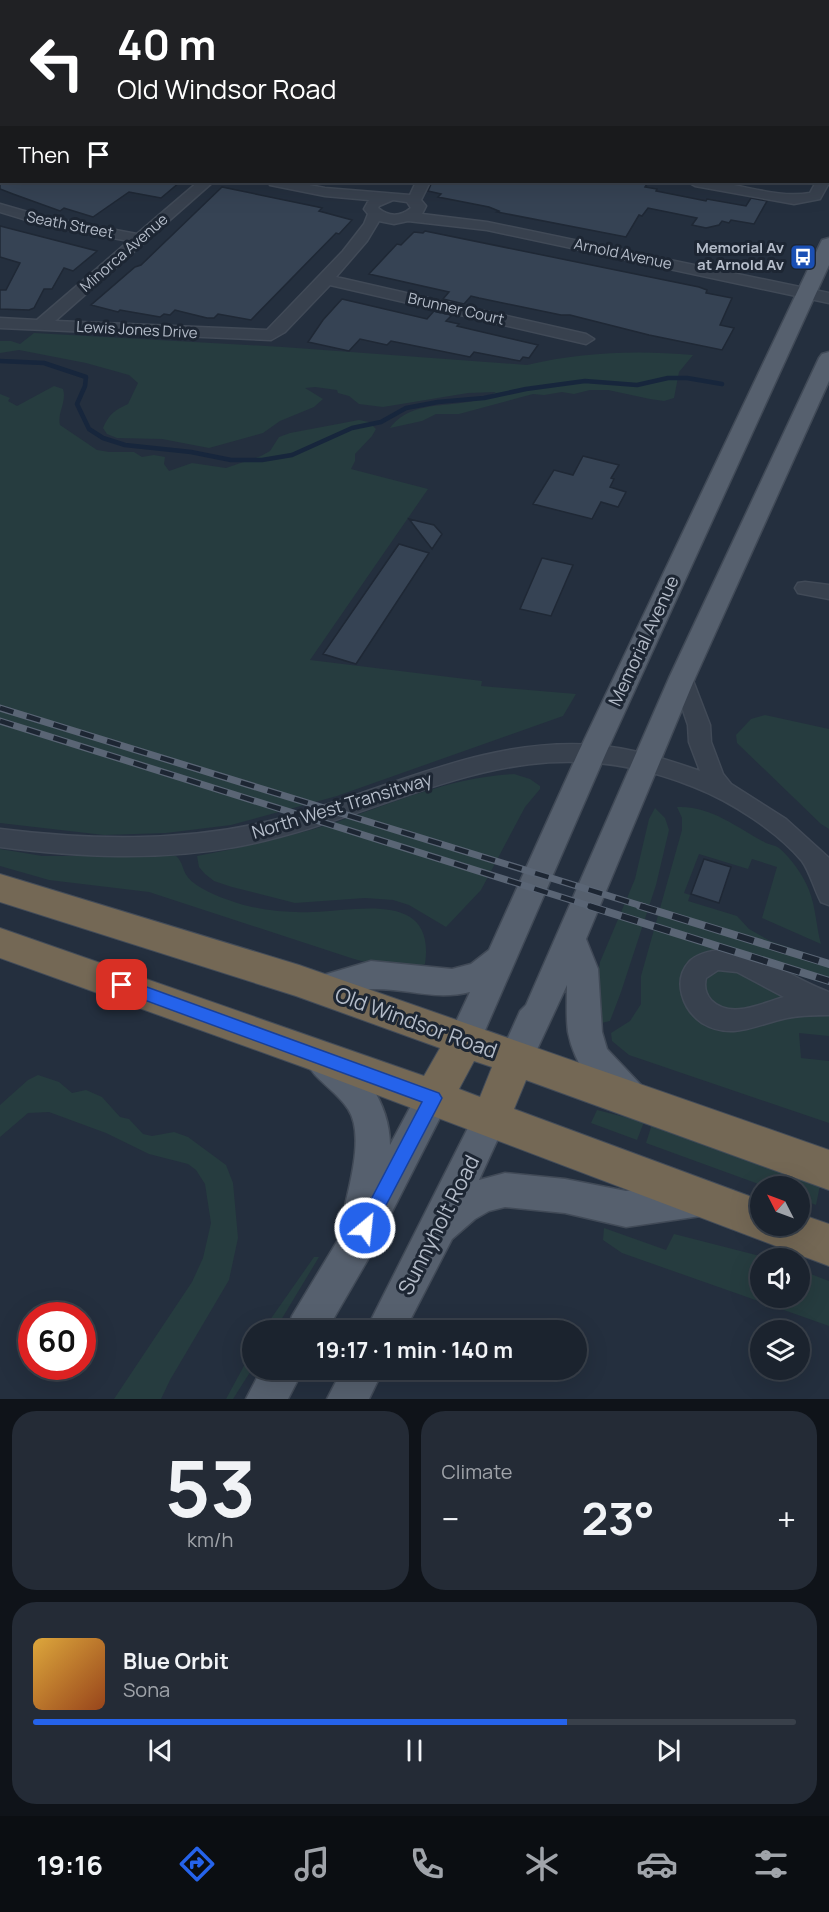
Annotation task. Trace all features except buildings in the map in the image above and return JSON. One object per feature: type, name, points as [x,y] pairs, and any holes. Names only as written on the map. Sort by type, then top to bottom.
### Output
[{"type":"highway","name":"Old Windsor Road","points":[[0,888],[321,988],[515,1060],[829,1170]]},
{"type":"highway","points":[[0,943],[313,1053],[750,1216]]},
{"type":"highway","points":[[433,1098],[464,1041]]},
{"type":"highway","points":[[490,1119],[515,1060]]},
{"type":"highway","points":[[803,1236],[829,1245]]},
{"type":"main road","name":"Memorial Avenue","points":[[464,1041],[592,753],[818,296],[829,244]]},
{"type":"main road","points":[[515,1060],[532,1021],[538,1014],[682,678],[829,358]]},
{"type":"main road","points":[[570,939],[582,969],[585,1032],[592,1056],[611,1080],[634,1101]]},
{"type":"main road","points":[[321,988],[371,975],[452,983],[481,975],[499,960]]},
{"type":"main road","points":[[313,1053],[354,1089],[367,1107],[373,1125],[371,1157],[354,1248]]},
{"type":"main road","points":[[312,1320],[354,1248],[433,1098]]},
{"type":"main road","name":"Sunnyholt Road","points":[[390,1320],[439,1226],[490,1119]]},
{"type":"main road","points":[[439,1226],[462,1207],[482,1196],[505,1190],[566,1196],[626,1209],[702,1199]]},
{"type":"main road","points":[[266,1399],[277,1380]]},
{"type":"main road","points":[[347,1399],[357,1380]]},
{"type":"street","name":"Minorca Avenue","points":[[41,325],[205,183]]},
{"type":"street","points":[[280,183],[325,192],[386,197]]},
{"type":"street","points":[[325,279],[353,250],[373,224],[373,203],[411,183]]},
{"type":"street","points":[[353,250],[418,210],[415,201],[423,183]]},
{"type":"street","points":[[700,183],[794,200],[815,196],[823,183]]},
{"type":"street","points":[[325,192],[374,213]]},
{"type":"street","name":"Arnold Avenue","points":[[386,197],[400,196],[486,226]]},
{"type":"street","name":"Seath Street","points":[[0,208],[43,221],[140,239]]},
{"type":"street","name":"Arnold Avenue","points":[[374,213],[389,219],[408,217],[486,226],[818,296]]},
{"type":"street","name":"Lewis Jones Drive","points":[[0,323],[262,336],[274,333],[325,279]]},
{"type":"street","name":"Brunner Court","points":[[325,279],[586,339]]},
{"type":"street","points":[[805,588],[829,592]]},
{"type":"street","points":[[682,678],[699,725],[700,742],[706,763],[713,777],[723,790],[778,825],[829,872]]},
{"type":"street","name":"North West Transitway","points":[[0,838],[69,846],[125,848],[219,841],[311,819],[496,760],[535,754],[592,753],[645,763],[691,776],[723,790]]},
{"type":"street","points":[[811,855],[829,895]]},
{"type":"street","points":[[730,960],[829,1003],[785,1008],[743,1020],[726,1020],[716,1018],[701,1008],[691,991],[691,983],[700,968],[709,962],[730,960]]},
{"type":"green space","points":[[34,333],[283,347],[527,365],[568,357],[610,353],[693,355],[679,372],[674,398],[664,401],[608,390],[590,390],[574,394],[562,392],[533,394],[459,414],[436,414],[422,421],[390,428],[413,411],[470,402],[496,392],[468,393],[383,407],[359,404],[349,396],[338,393],[337,390],[305,388],[323,399],[314,407],[280,421],[263,433],[209,448],[162,439],[117,438],[107,434],[103,428],[108,419],[128,404],[138,383],[129,375],[86,363],[19,350],[0,353],[0,341],[20,344]]},
{"type":"green space","points":[[54,386],[63,389],[64,394],[60,425],[97,450],[134,452],[142,457],[154,455],[165,457],[164,464],[169,471],[192,463],[226,468],[261,456],[270,451],[279,437],[290,433],[359,420],[369,422],[376,429],[355,454],[355,461],[351,469],[428,489],[310,660],[482,681],[481,686],[576,694],[563,716],[337,796],[231,825],[166,833],[104,835],[0,823],[0,394],[10,398],[8,401],[17,406]]},
{"type":"green space","points":[[765,715],[829,729],[829,829],[821,824],[737,743],[736,735],[751,719]]},
{"type":"green space","points":[[514,774],[530,779],[540,786],[540,789],[525,807],[481,890],[446,927],[409,905],[393,900],[365,898],[295,903],[214,881],[199,867],[197,856],[317,828],[400,799],[468,780]]},
{"type":"green space","points":[[677,807],[689,807],[712,814],[777,847],[792,862],[809,890],[821,944],[762,918],[777,867],[752,859],[748,869],[699,854],[684,893],[690,895],[688,901],[737,916],[749,929],[770,941],[825,959],[829,963],[829,985],[717,950],[699,956],[685,969],[725,1030],[752,1028],[802,1015],[829,1016],[829,1036],[799,1033],[801,1058],[829,1061],[829,1123],[629,1055],[612,1041],[611,1033],[630,1021],[641,1004],[641,976],[682,830],[682,818]]},
{"type":"green space","points":[[655,808],[665,818],[669,830],[656,885],[610,1021],[597,1024],[595,989],[600,962],[635,879],[649,819]]},
{"type":"green space","points":[[0,849],[42,856],[176,856],[187,876],[198,886],[248,906],[297,912],[390,910],[406,915],[418,925],[425,940],[425,964],[409,969],[381,966],[149,892],[49,880],[0,866]]},
{"type":"green space","points":[[719,970],[734,971],[784,995],[784,998],[747,1007],[721,1008],[712,1003],[706,995],[705,980]]},
{"type":"green space","points":[[38,1075],[59,1082],[72,1093],[86,1090],[102,1097],[120,1117],[129,1119],[143,1134],[152,1136],[174,1132],[188,1137],[226,1165],[233,1183],[238,1238],[229,1280],[161,1399],[114,1399],[192,1282],[203,1258],[211,1223],[205,1184],[196,1170],[188,1164],[149,1154],[106,1133],[49,1112],[28,1113],[0,1137],[0,1105],[28,1080]]},
{"type":"green space","points":[[597,1110],[644,1122],[637,1140],[591,1123]]},
{"type":"green space","points":[[652,1124],[795,1176],[750,1176],[750,1181],[646,1143]]},
{"type":"green space","points":[[810,1181],[820,1185],[816,1205],[810,1203]]},
{"type":"green space","points":[[604,1228],[666,1250],[674,1234],[750,1253],[750,1298],[622,1253],[603,1240]]},
{"type":"green space","points":[[314,1257],[319,1257],[281,1320],[270,1320]]},
{"type":"green space","points":[[810,1274],[829,1281],[829,1326],[778,1308],[810,1308]]},
{"type":"green space","points":[[242,1369],[242,1380],[245,1380],[233,1399],[226,1399]]},
{"type":"waterway","points":[[0,361],[44,363],[86,377],[85,386],[77,404],[89,429],[103,438],[125,445],[191,452],[231,460],[262,460],[292,455],[352,428],[381,422],[406,408],[438,402],[484,398],[526,389],[585,381],[637,385],[668,378],[687,378],[722,384]]},
{"type":"railway","points":[[0,708],[645,907]]},
{"type":"railway","points":[[0,721],[593,907]]},
{"type":"railway","points":[[589,906],[829,981]]},
{"type":"railway","points":[[640,906],[829,964]]},
{"type":"place","name":"Memorial Av at Arnold Av","points":[[803,257]]},
{"type":"route","points":[[122,985],[433,1098],[365,1228]]}]
